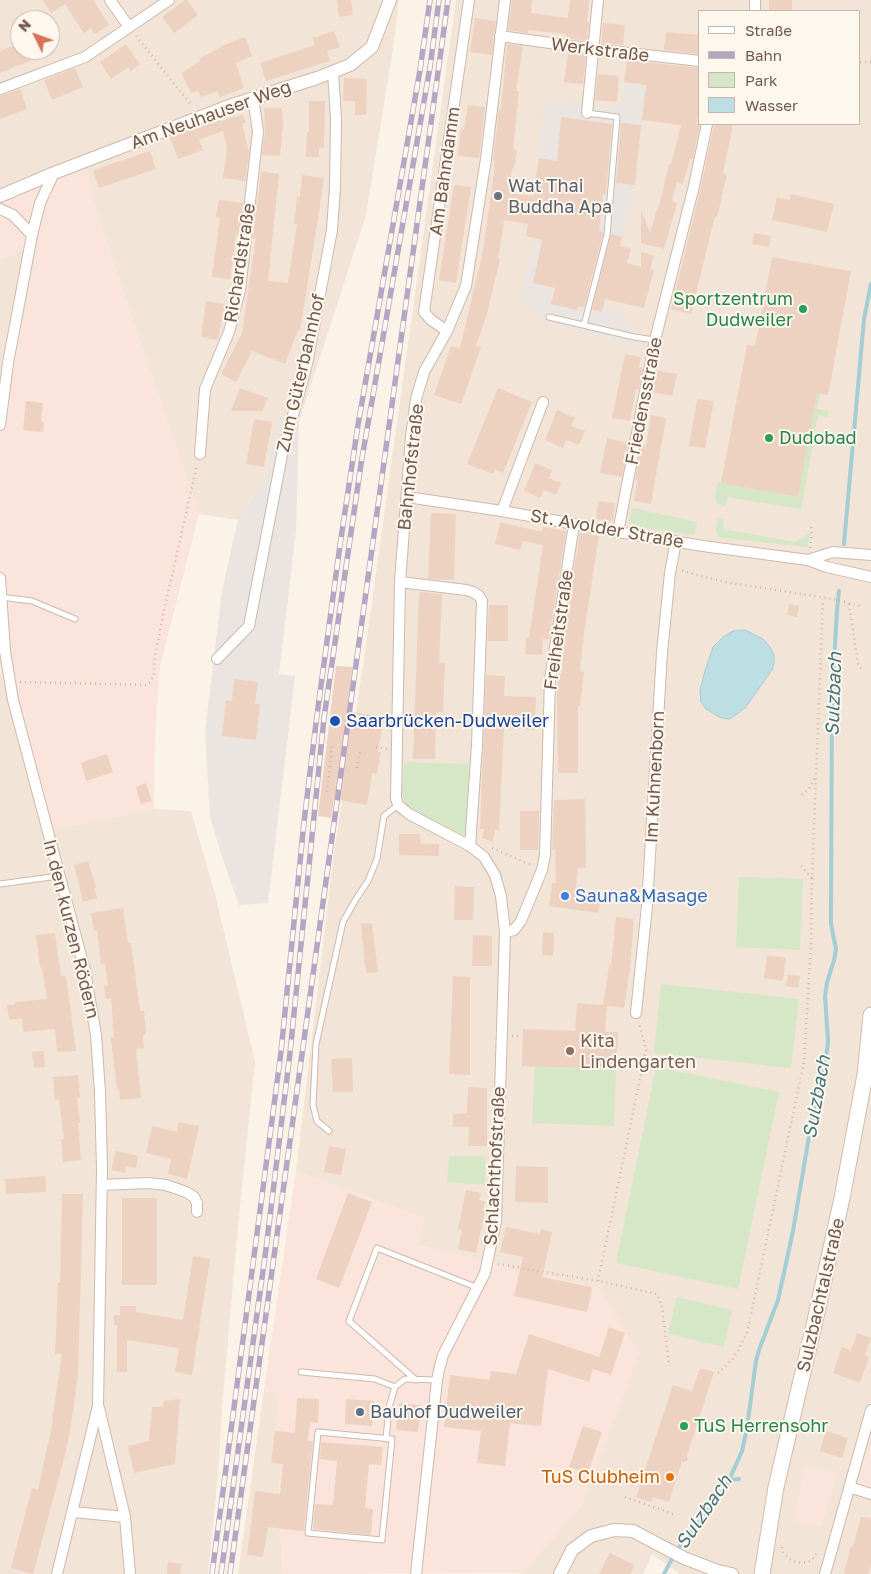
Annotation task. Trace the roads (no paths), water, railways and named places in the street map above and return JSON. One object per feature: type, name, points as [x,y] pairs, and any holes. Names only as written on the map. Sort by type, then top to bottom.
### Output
[{"type":"main road","name":"Sulzbachtalstraße","points":[[762,1574],[776,1487],[842,1198],[865,1075],[871,1015]]},
{"type":"street","points":[[110,0],[129,27]]},
{"type":"street","points":[[0,89],[85,57],[169,0]]},
{"type":"street","name":"Am Bahndamm","points":[[447,331],[431,320],[424,312],[469,0]]},
{"type":"street","name":"Bahnhofstraße","points":[[397,801],[400,582],[411,437],[416,399],[424,372],[447,331],[466,286],[486,159],[505,0]]},
{"type":"street","points":[[587,113],[598,0]]},
{"type":"street","name":"Am Neuhauser Weg","points":[[0,196],[54,173],[201,117],[350,65],[372,47],[388,1]]},
{"type":"street","name":"Werkstraße","points":[[500,36],[698,61]]},
{"type":"street","name":"Zum Güterbahnhof","points":[[217,659],[249,626],[282,455],[307,364],[332,230],[336,119],[333,72]]},
{"type":"street","name":"Richardstraße","points":[[200,454],[205,389],[230,332],[240,290],[258,131],[253,98]]},
{"type":"street","name":"Friedensstraße","points":[[618,532],[655,340],[694,186],[707,125]]},
{"type":"street","points":[[0,425],[8,363],[32,235],[40,203],[54,173]]},
{"type":"street","points":[[0,209],[13,215],[32,235]]},
{"type":"street","points":[[502,511],[543,402]]},
{"type":"street","name":"St. Avolder Straße","points":[[407,497],[502,511],[737,552],[808,560],[827,567],[871,577]]},
{"type":"street","name":"Freiheitstraße","points":[[504,932],[514,930],[521,921],[538,868],[545,855],[550,680],[574,524]]},
{"type":"street","name":"Im Kuhnenborn","points":[[636,1012],[647,906],[662,652],[671,568],[676,542]]},
{"type":"street","name":"St. Avolder Straße","points":[[808,560],[833,552],[871,555]]},
{"type":"street","name":"In den kurzen Rödern","points":[[0,580],[6,651],[13,700],[85,971],[96,1035],[102,1185],[98,1406],[61,1571]]},
{"type":"street","points":[[400,582],[466,590],[479,596],[482,601],[477,745],[470,846]]},
{"type":"street","name":"Schlachthofstraße","points":[[397,801],[409,814],[470,846],[484,857],[495,875],[501,896],[504,932],[494,1235],[488,1262],[478,1288],[444,1355],[437,1380],[416,1574]]},
{"type":"street","points":[[102,1185],[148,1183],[166,1185],[194,1197],[198,1212]]},
{"type":"street","name":"In den kurzen Rödern","points":[[98,1406],[124,1517],[130,1574]]},
{"type":"street","points":[[825,1574],[871,1410]]},
{"type":"street","points":[[849,1487],[871,1494]]},
{"type":"street","points":[[73,1512],[124,1517]]},
{"type":"street","points":[[560,1574],[572,1550],[591,1536],[614,1530],[633,1532],[684,1558],[718,1571],[732,1574]]},
{"type":"lane","points":[[584,325],[607,236],[617,117],[587,113]]},
{"type":"lane","points":[[549,317],[634,338],[655,340]]},
{"type":"lane","points":[[2,597],[32,601],[75,619]]},
{"type":"lane","points":[[329,1131],[317,1121],[313,1105],[316,1044],[343,922],[368,881],[377,859],[384,816],[397,801]]},
{"type":"lane","points":[[0,884],[60,876]]},
{"type":"lane","points":[[416,1380],[349,1321],[377,1248],[478,1288]]},
{"type":"lane","points":[[301,1372],[375,1378],[395,1387]]},
{"type":"lane","points":[[386,1439],[389,1408],[395,1387],[405,1379],[437,1380]]},
{"type":"lane","points":[[318,1432],[386,1439],[392,1439],[382,1540],[308,1533],[318,1432]]},
{"type":"water","points":[[745,630],[763,639],[770,647],[774,655],[772,670],[745,708],[730,719],[721,718],[706,709],[701,702],[700,691],[704,674],[713,647],[723,637],[733,631]]},
{"type":"waterway","name":"Sulzbach","points":[[844,544],[864,319],[871,284]]},
{"type":"waterway","name":"Sulzbach","points":[[664,1574],[682,1543],[726,1487],[742,1451],[756,1361],[778,1300],[793,1231],[815,1101],[826,1059],[828,1041],[825,996],[836,949],[831,924],[832,696],[839,591]]},
{"type":"waterway","points":[[730,1480],[739,1479]]},
{"type":"railway","points":[[212,1574],[281,1052],[304,822],[340,545],[358,425],[420,70],[430,0]]},
{"type":"railway","points":[[221,1574],[266,1249],[290,1053],[324,718],[361,464],[430,67],[439,0]]},
{"type":"railway","points":[[230,1574],[448,0]]},
{"type":"place","name":"Wat Thai Buddha Apa","points":[[498,196]]},
{"type":"place","name":"Sportzentrum Dudweiler","points":[[803,309]]},
{"type":"place","name":"Dudobad","points":[[769,438]]},
{"type":"place","name":"Saarbrücken-Dudweiler","points":[[335,721]]},
{"type":"place","name":"Sauna&Masage","points":[[565,896]]},
{"type":"place","name":"Kita Lindengarten","points":[[570,1051]]},
{"type":"place","name":"Bauhof Dudweiler","points":[[360,1412]]},
{"type":"place","name":"TuS Herrensohr","points":[[684,1426]]},
{"type":"place","name":"TuS Clubheim","points":[[670,1477]]}]
